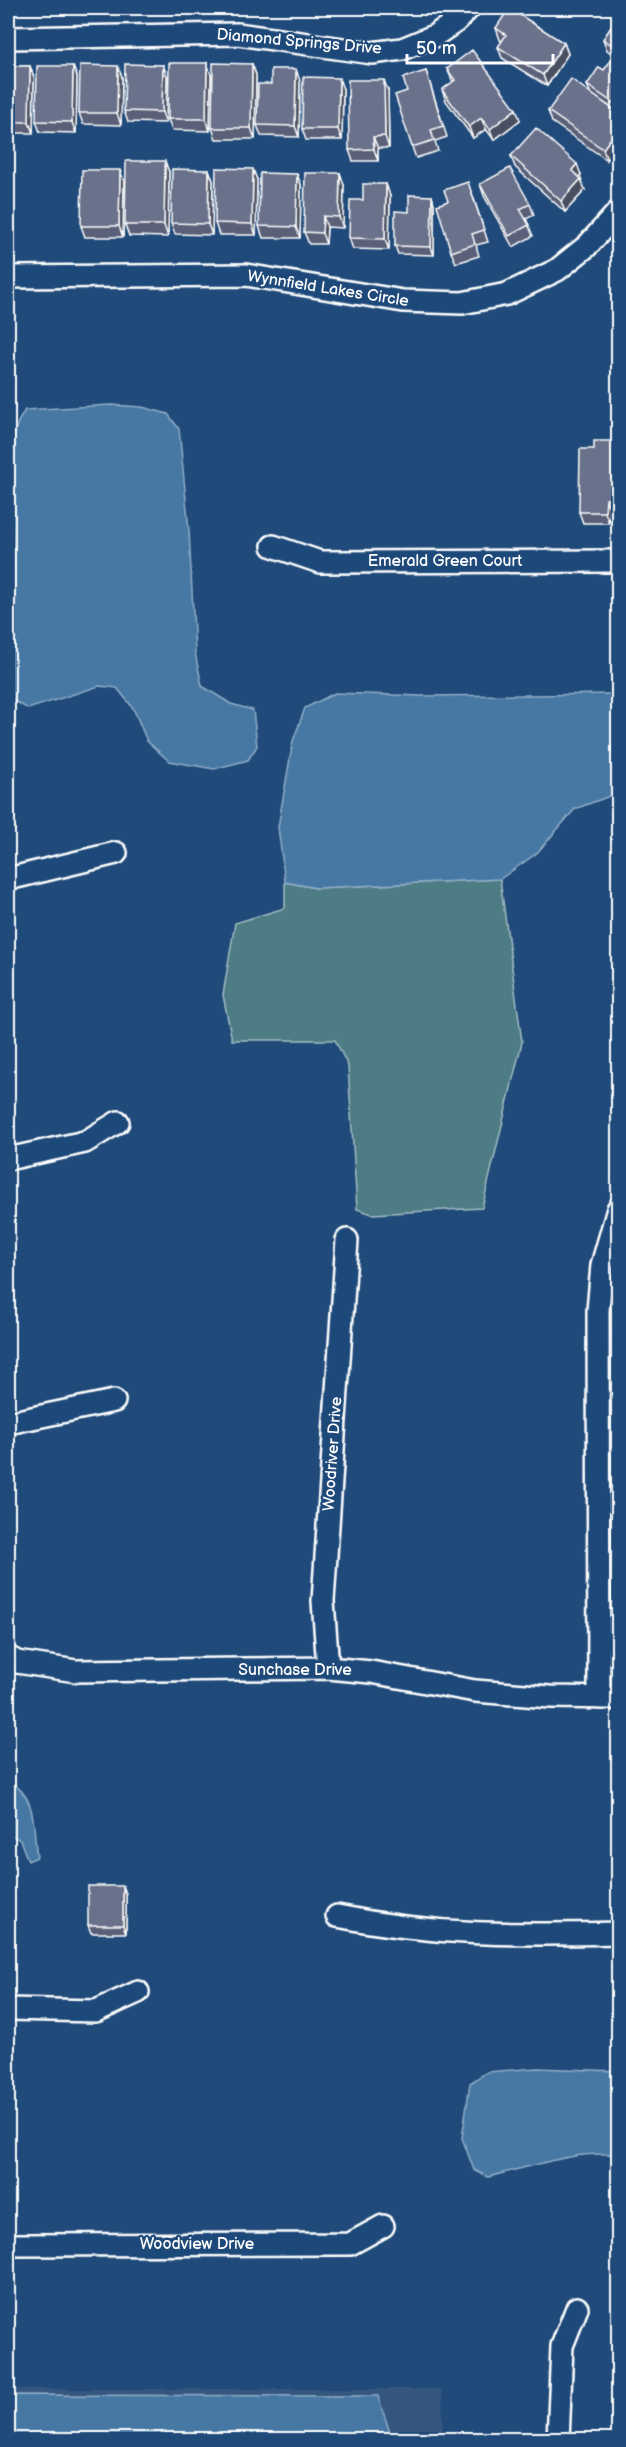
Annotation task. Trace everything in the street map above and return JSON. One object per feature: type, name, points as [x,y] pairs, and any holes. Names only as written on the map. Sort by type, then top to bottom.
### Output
[{"type":"street","name":"Diamond Springs Drive","points":[[8,38],[238,33],[372,53],[402,49],[434,36],[455,22],[470,8]]},
{"type":"street","name":"Wynnfield Lakes Circle","points":[[8,277],[246,275],[411,302],[462,303],[507,294],[557,270],[587,246],[618,212]]},
{"type":"street","name":"Emerald Green Court","points":[[273,546],[320,562],[618,561]]},
{"type":"street","points":[[8,879],[116,853]]},
{"type":"street","points":[[8,1159],[85,1142],[118,1122]]},
{"type":"street","points":[[609,1698],[598,1311],[602,1265],[618,1209]]},
{"type":"street","name":"Woodriver Drive","points":[[328,1668],[323,1601],[347,1240]]},
{"type":"street","points":[[8,1422],[114,1401]]},
{"type":"street","name":"Sunchase Drive","points":[[8,1657],[17,1662],[76,1671],[328,1668],[371,1672],[475,1691],[550,1698],[609,1698]]},
{"type":"street","points":[[337,1916],[392,1927],[485,1935],[618,1933]]},
{"type":"street","points":[[8,2010],[96,2010],[138,1992]]},
{"type":"street","name":"Woodview Drive","points":[[8,2245],[350,2244],[383,2226]]},
{"type":"street","points":[[558,2439],[562,2346],[577,2308]]},
{"type":"shaded area","points":[[111,405],[142,407],[168,414],[179,429],[189,530],[195,653],[202,686],[231,704],[253,710],[257,746],[248,760],[214,769],[169,761],[147,741],[133,708],[117,688],[99,686],[28,709],[10,698],[14,565],[9,450],[18,422],[25,410]]},
{"type":"shaded area","points":[[335,693],[422,696],[618,694],[618,793],[575,809],[537,853],[500,879],[316,888],[285,882],[278,827],[293,741],[305,708]]},
{"type":"shaded area","points":[[8,1780],[25,1795],[32,1814],[37,1857],[28,1861],[20,1840],[8,1833]]},
{"type":"shaded area","points":[[537,2068],[618,2071],[618,2155],[569,2157],[488,2177],[474,2170],[462,2138],[470,2083],[487,2072]]},
{"type":"shaded area","points":[[8,2389],[442,2389],[443,2439],[8,2439]]},
{"type":"shaded area","points":[[8,2395],[378,2396],[392,2439],[8,2439]]},
{"type":"green space","points":[[500,879],[522,1042],[482,1208],[372,1214],[357,1209],[348,1066],[335,1040],[232,1040],[223,995],[235,923],[285,908],[285,882],[316,888]]},
{"type":"building","points":[[509,8],[564,43],[543,75],[498,47],[506,35],[496,28]]},
{"type":"building","points":[[618,17],[618,49],[603,39]]},
{"type":"building","points":[[472,50],[516,109],[490,129],[481,118],[469,127],[442,90],[455,80],[447,69]]},
{"type":"building","points":[[613,57],[618,61],[618,106],[587,85],[599,67],[604,70]]},
{"type":"building","points":[[169,63],[207,63],[206,119],[168,119]]},
{"type":"building","points":[[213,63],[252,64],[251,128],[212,128]]},
{"type":"building","points":[[125,64],[163,65],[162,112],[124,111]]},
{"type":"building","points":[[80,65],[118,66],[117,113],[79,113]]},
{"type":"building","points":[[8,66],[30,66],[29,122],[8,122]]},
{"type":"building","points":[[37,66],[73,66],[72,122],[36,121]]},
{"type":"building","points":[[271,69],[296,69],[295,126],[257,125],[258,84],[271,84]]},
{"type":"building","points":[[426,71],[443,126],[431,130],[434,140],[412,147],[395,95],[407,91],[403,78]]},
{"type":"building","points":[[303,77],[339,78],[338,129],[302,129]]},
{"type":"building","points":[[571,79],[618,113],[618,128],[603,149],[548,111]]},
{"type":"building","points":[[348,80],[384,80],[385,136],[373,137],[374,149],[349,150]]},
{"type":"building","points":[[536,128],[577,164],[572,170],[581,179],[561,201],[511,156]]},
{"type":"building","points":[[126,161],[165,161],[164,225],[125,225]]},
{"type":"building","points":[[216,168],[253,169],[252,224],[215,223]]},
{"type":"building","points":[[510,168],[530,204],[520,209],[529,225],[509,236],[480,184]]},
{"type":"building","points":[[172,169],[209,170],[208,224],[171,223]]},
{"type":"building","points":[[82,170],[120,170],[119,226],[81,226]]},
{"type":"building","points":[[260,173],[297,174],[296,227],[259,226]]},
{"type":"building","points":[[305,173],[340,173],[339,217],[323,216],[322,233],[304,232]]},
{"type":"building","points":[[468,182],[484,230],[472,234],[475,244],[451,252],[437,205],[448,201],[444,190]]},
{"type":"building","points":[[363,184],[386,184],[385,239],[349,238],[350,200],[363,200]]},
{"type":"building","points":[[409,195],[432,196],[431,247],[395,246],[395,211],[409,212]]},
{"type":"building","points":[[594,441],[618,441],[618,499],[606,499],[605,512],[579,512],[580,449],[594,449]]},
{"type":"building","points":[[88,1886],[123,1886],[123,1925],[88,1925]]}]
